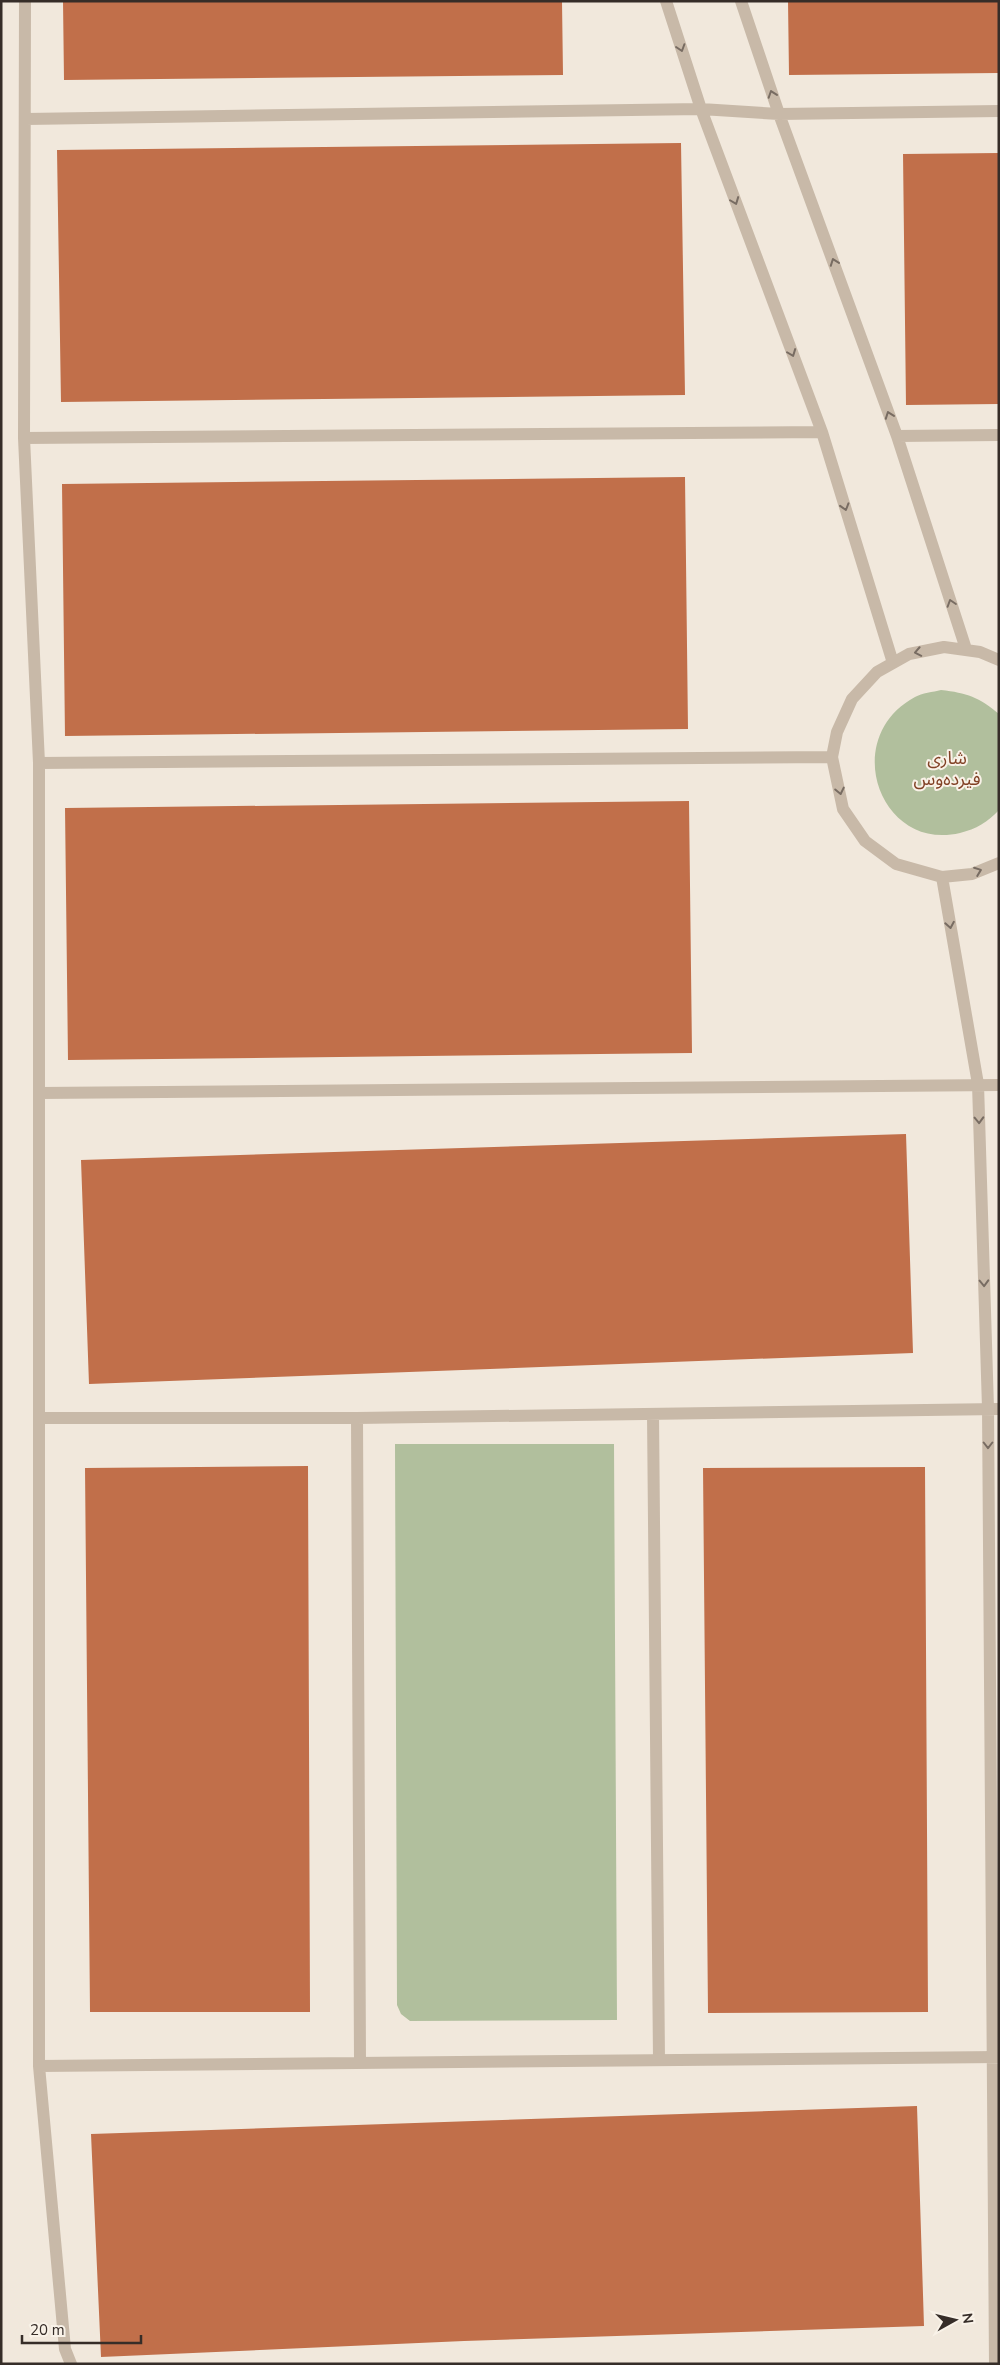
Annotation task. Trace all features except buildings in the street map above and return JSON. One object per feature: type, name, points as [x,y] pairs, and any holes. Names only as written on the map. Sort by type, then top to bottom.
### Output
[{"type":"street","points":[[25,1],[24,438],[38,762],[40,1093],[39,2066],[64,2349],[72,2364]]},
{"type":"street","points":[[666,1],[701,109],[822,432],[893,663]]},
{"type":"street","points":[[741,1],[779,114],[896,436],[966,649]]},
{"type":"street","points":[[26,119],[701,109],[779,114],[999,112]]},
{"type":"street","points":[[24,438],[822,432]]},
{"type":"street","points":[[896,436],[999,435]]},
{"type":"street","points":[[999,660],[980,652],[944,646],[908,654],[876,672],[852,699],[837,732],[832,757],[844,809],[865,841],[896,864],[942,877],[972,874],[999,863]]},
{"type":"street","points":[[38,762],[832,757]]},
{"type":"street","points":[[942,877],[978,1084],[993,1408],[995,2364]]},
{"type":"street","points":[[40,1093],[999,1084]]},
{"type":"street","points":[[40,1418],[357,1418],[993,1408]]},
{"type":"street","points":[[653,1414],[658,2060]]},
{"type":"street","points":[[357,1418],[360,2062]]},
{"type":"street","points":[[39,2066],[995,2057]]},
{"type":"green space","points":[[941,690],[972,697],[999,714],[999,810],[981,824],[960,833],[932,834],[909,826],[891,809],[879,788],[875,763],[879,738],[892,715],[915,697]]},
{"type":"green space","points":[[395,1444],[614,1444],[617,2020],[410,2021],[401,2014],[397,2005]]},
{"type":"district","name":"شاری فیردەوس","points":[[947,768]]}]
